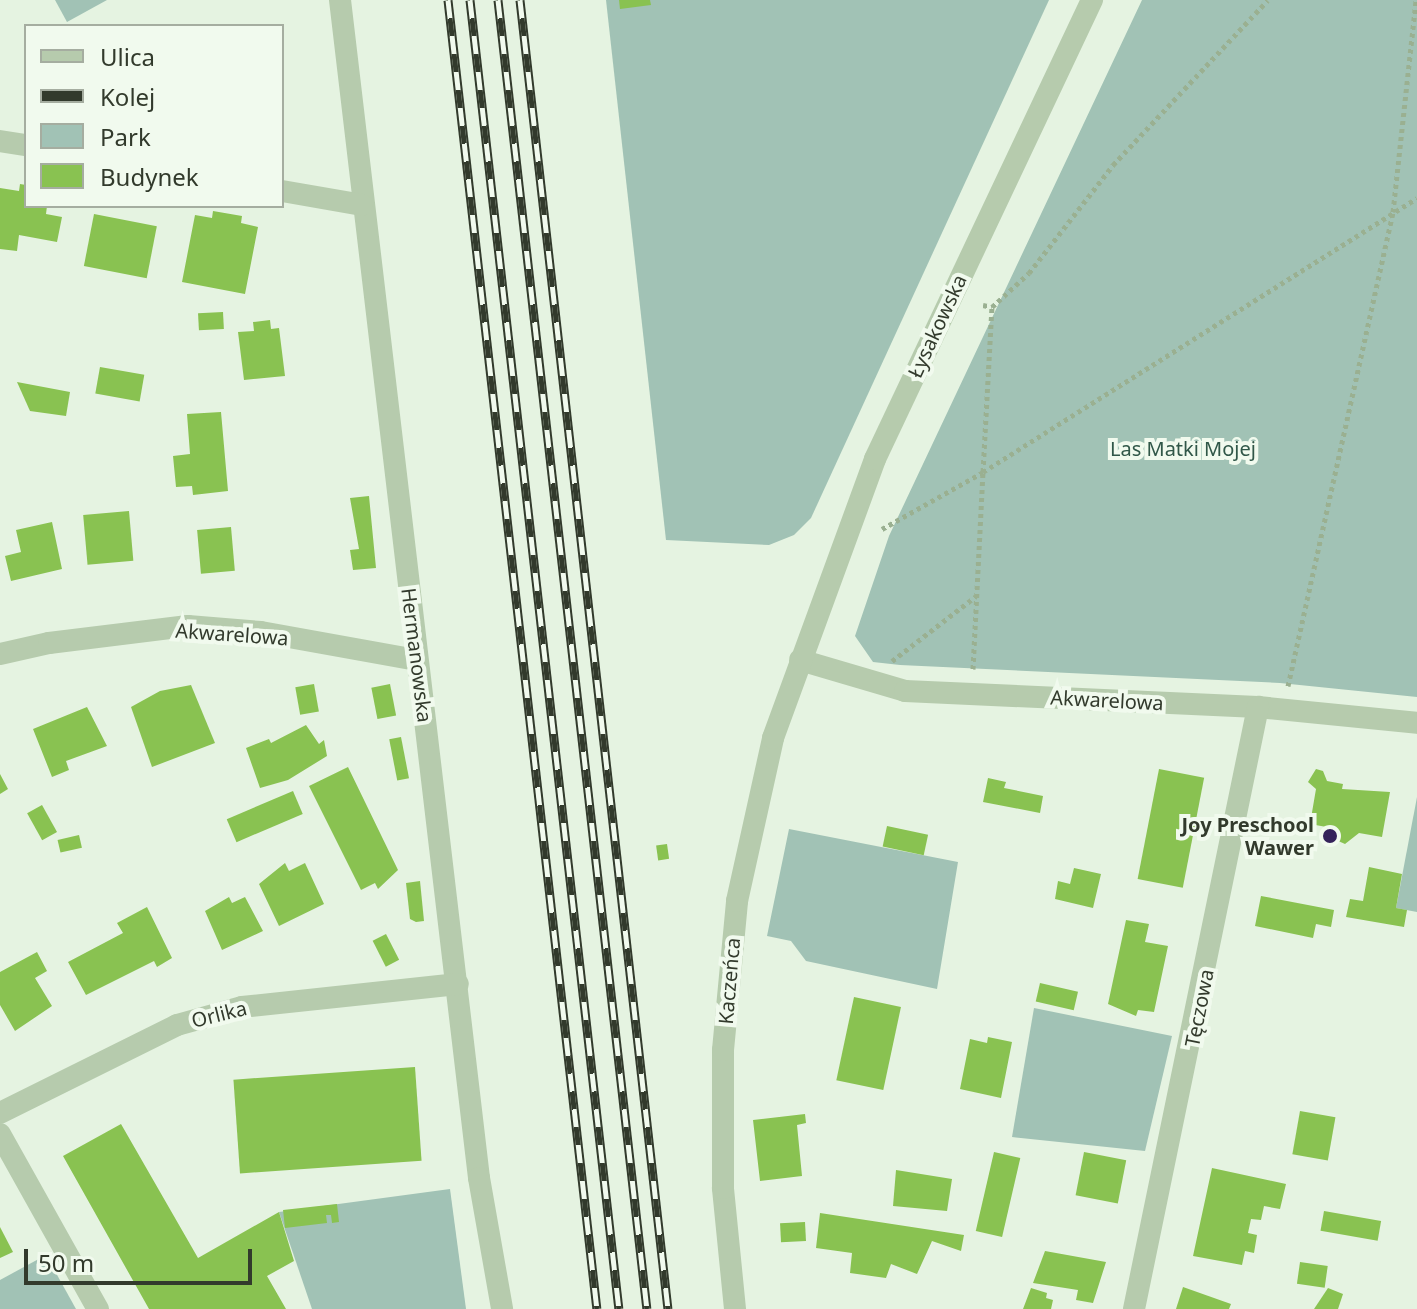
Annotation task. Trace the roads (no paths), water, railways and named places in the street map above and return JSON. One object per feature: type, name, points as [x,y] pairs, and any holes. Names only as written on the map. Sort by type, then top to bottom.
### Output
[{"type":"street","name":"Hermanowska","points":[[340,0],[479,1178],[502,1309]]},
{"type":"street","name":"Łysakowska","points":[[800,660],[875,459],[1092,0]]},
{"type":"street","points":[[0,141],[24,145]]},
{"type":"street","points":[[284,191],[362,205]]},
{"type":"street","name":"Akwarelowa","points":[[0,654],[49,643],[188,626],[261,632],[417,660]]},
{"type":"street","name":"Akwarelowa","points":[[800,660],[877,686],[971,694],[1258,707],[1417,723]]},
{"type":"street","name":"Kaczeńca","points":[[735,1309],[721,1124],[731,962],[758,792],[800,660]]},
{"type":"street","name":"Tęczowa","points":[[1134,1309],[1156,1224],[1258,707]]},
{"type":"street","name":"Orlika","points":[[0,1113],[177,1025],[229,1010],[458,984]]},
{"type":"street","points":[[0,1134],[98,1309]]},
{"type":"railway","points":[[448,0],[597,1309]]},
{"type":"railway","points":[[470,0],[619,1309]]},
{"type":"railway","points":[[498,0],[647,1309]]},
{"type":"railway","points":[[520,0],[668,1309]]},
{"type":"place","name":"Joy Preschool Wawer","points":[[1330,836]]},
{"type":"park label","name":"Las Matki Mojej","points":[[1183,448]]}]
